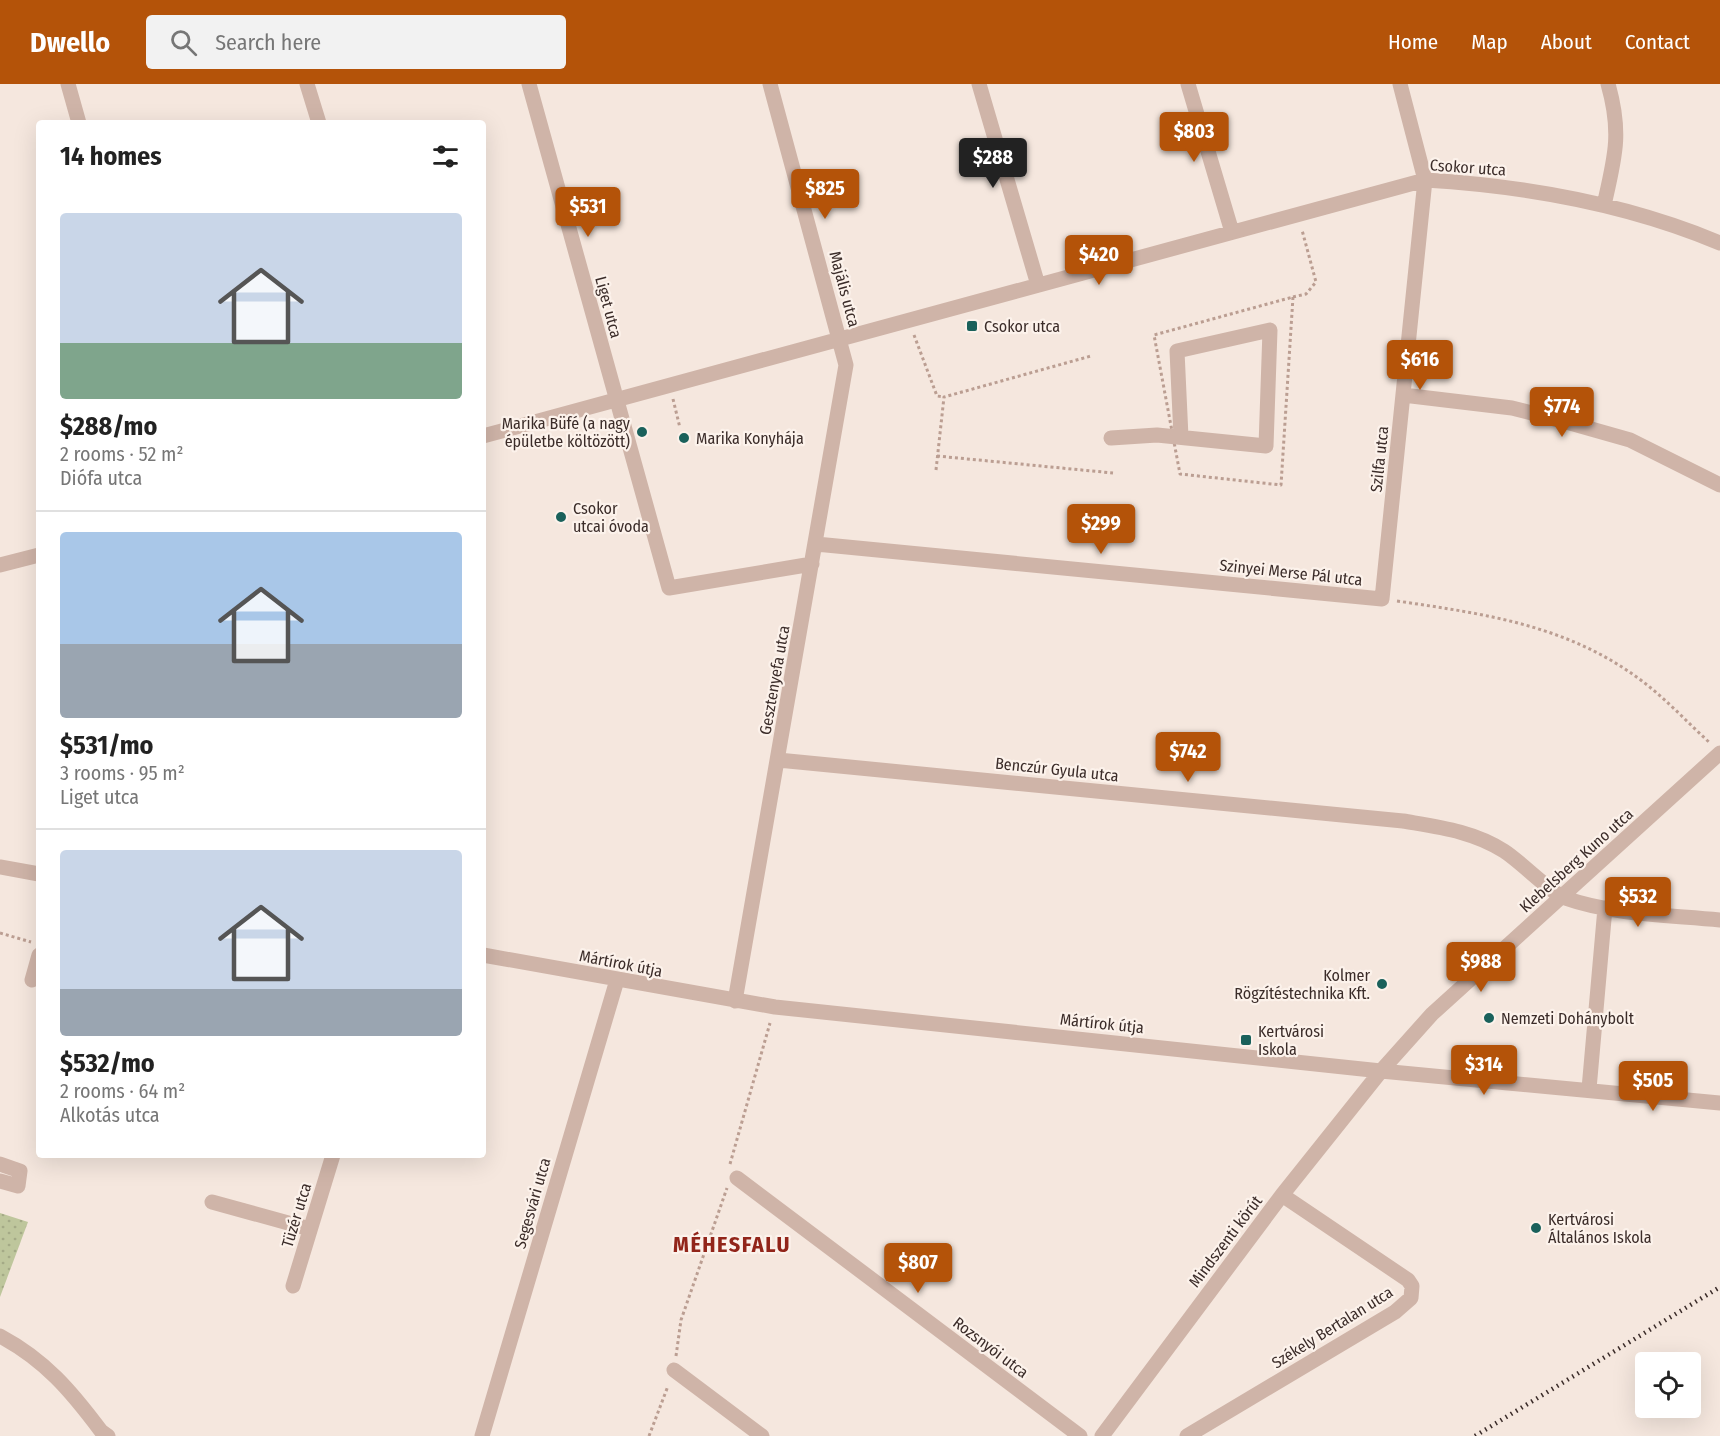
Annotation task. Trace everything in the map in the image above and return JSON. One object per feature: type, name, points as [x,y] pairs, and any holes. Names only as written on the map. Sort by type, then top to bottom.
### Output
[{"type":"street","points":[[68,84],[78,120]]},
{"type":"street","points":[[307,84],[317,120]]},
{"type":"street","name":"Liget utca","points":[[530,84],[615,400],[669,588],[812,564]]},
{"type":"street","name":"Majális utca","points":[[770,84],[846,365]]},
{"type":"street","points":[[979,84],[1038,285]]},
{"type":"street","points":[[1188,84],[1232,232]]},
{"type":"street","points":[[1400,84],[1425,180]]},
{"type":"street","points":[[1604,205],[1617,139],[1616,118],[1608,84]]},
{"type":"street","name":"Csokor utca","points":[[486,435],[840,341],[1425,180],[1473,183],[1539,192],[1604,205],[1645,216],[1720,243]]},
{"type":"street","name":"Szilfa utca","points":[[1383,599],[1425,180]]},
{"type":"street","points":[[1111,438],[1177,437],[1266,446],[1270,330],[1177,351],[1177,437]]},
{"type":"street","name":"Gesztenyefa utca","points":[[735,1001],[846,365]]},
{"type":"street","points":[[1403,395],[1512,408],[1570,423],[1630,440],[1720,484]]},
{"type":"street","name":"Szinyei Merse Pál utca","points":[[816,544],[1383,599]]},
{"type":"street","points":[[0,565],[36,556]]},
{"type":"street","name":"Klebelsberg Kuno utca","points":[[1381,1071],[1432,1014],[1563,897],[1716,749]]},
{"type":"street","name":"Benczúr Gyula utca","points":[[778,760],[1403,821],[1444,828],[1479,837],[1504,851],[1563,897]]},
{"type":"street","points":[[0,867],[36,873]]},
{"type":"street","points":[[1563,897],[1605,908],[1720,920]]},
{"type":"street","points":[[1589,1089],[1605,908]]},
{"type":"street","name":"Mártírok útja","points":[[486,956],[774,1007],[1381,1071],[1720,1103]]},
{"type":"street","points":[[32,980],[36,966]]},
{"type":"street","name":"Segesvári utca","points":[[482,1436],[617,980]]},
{"type":"street","name":"Mindszenti körút","points":[[1102,1436],[1282,1195],[1381,1071]]},
{"type":"street","name":"Tüzér utca","points":[[293,1286],[332,1158]]},
{"type":"street","points":[[0,1164],[20,1171],[18,1186],[0,1181]]},
{"type":"street","name":"Rozsnyói utca","points":[[737,1179],[1080,1436]]},
{"type":"street","name":"Székely Bertalan utca","points":[[1187,1436],[1395,1312],[1411,1298],[1412,1286],[1408,1280],[1282,1195]]},
{"type":"street","points":[[212,1202],[310,1230]]},
{"type":"street","points":[[0,1336],[25,1349],[66,1385],[101,1431],[108,1436]]},
{"type":"street","points":[[674,1370],[762,1436]]},
{"type":"path","points":[[1293,297],[1281,485],[1180,474],[1177,437],[1154,335],[1293,297],[1306,294],[1316,282],[1298,214]]},
{"type":"path","points":[[909,321],[927,375],[937,396],[944,397],[1091,356]]},
{"type":"path","points":[[669,386],[680,428]]},
{"type":"path","points":[[936,470],[944,397]]},
{"type":"path","points":[[937,456],[1113,473]]},
{"type":"path","name":"Szinyei Merse Pál utca","points":[[1383,599],[1490,615],[1556,634],[1598,654],[1642,681],[1716,749]]},
{"type":"path","points":[[0,933],[36,943]]},
{"type":"path","points":[[649,1436],[674,1370],[681,1320],[725,1191],[737,1179],[729,1165],[774,1007]]},
{"type":"green space","points":[[0,1213],[28,1222],[0,1297]]},
{"type":"railway","points":[[1475,1436],[1720,1287]]},
{"type":"place","name":"Csokor utca","points":[[972,326]]},
{"type":"place","name":"Marika Büfé (a nagy épületbe költözött)","points":[[642,432]]},
{"type":"place","name":"Marika Konyhája","points":[[684,438]]},
{"type":"place","name":"Csokor utcai óvoda","points":[[561,517]]},
{"type":"place","name":"Kolmer Rögzítéstechnika Kft.","points":[[1382,984]]},
{"type":"place","name":"Nemzeti Dohánybolt","points":[[1489,1018]]},
{"type":"place","name":"Kertvárosi Iskola","points":[[1246,1040]]},
{"type":"place","name":"Kertvárosi Általános Iskola","points":[[1536,1228]]},
{"type":"district","name":"MÉHESFALU","points":[[732,1244]]}]
